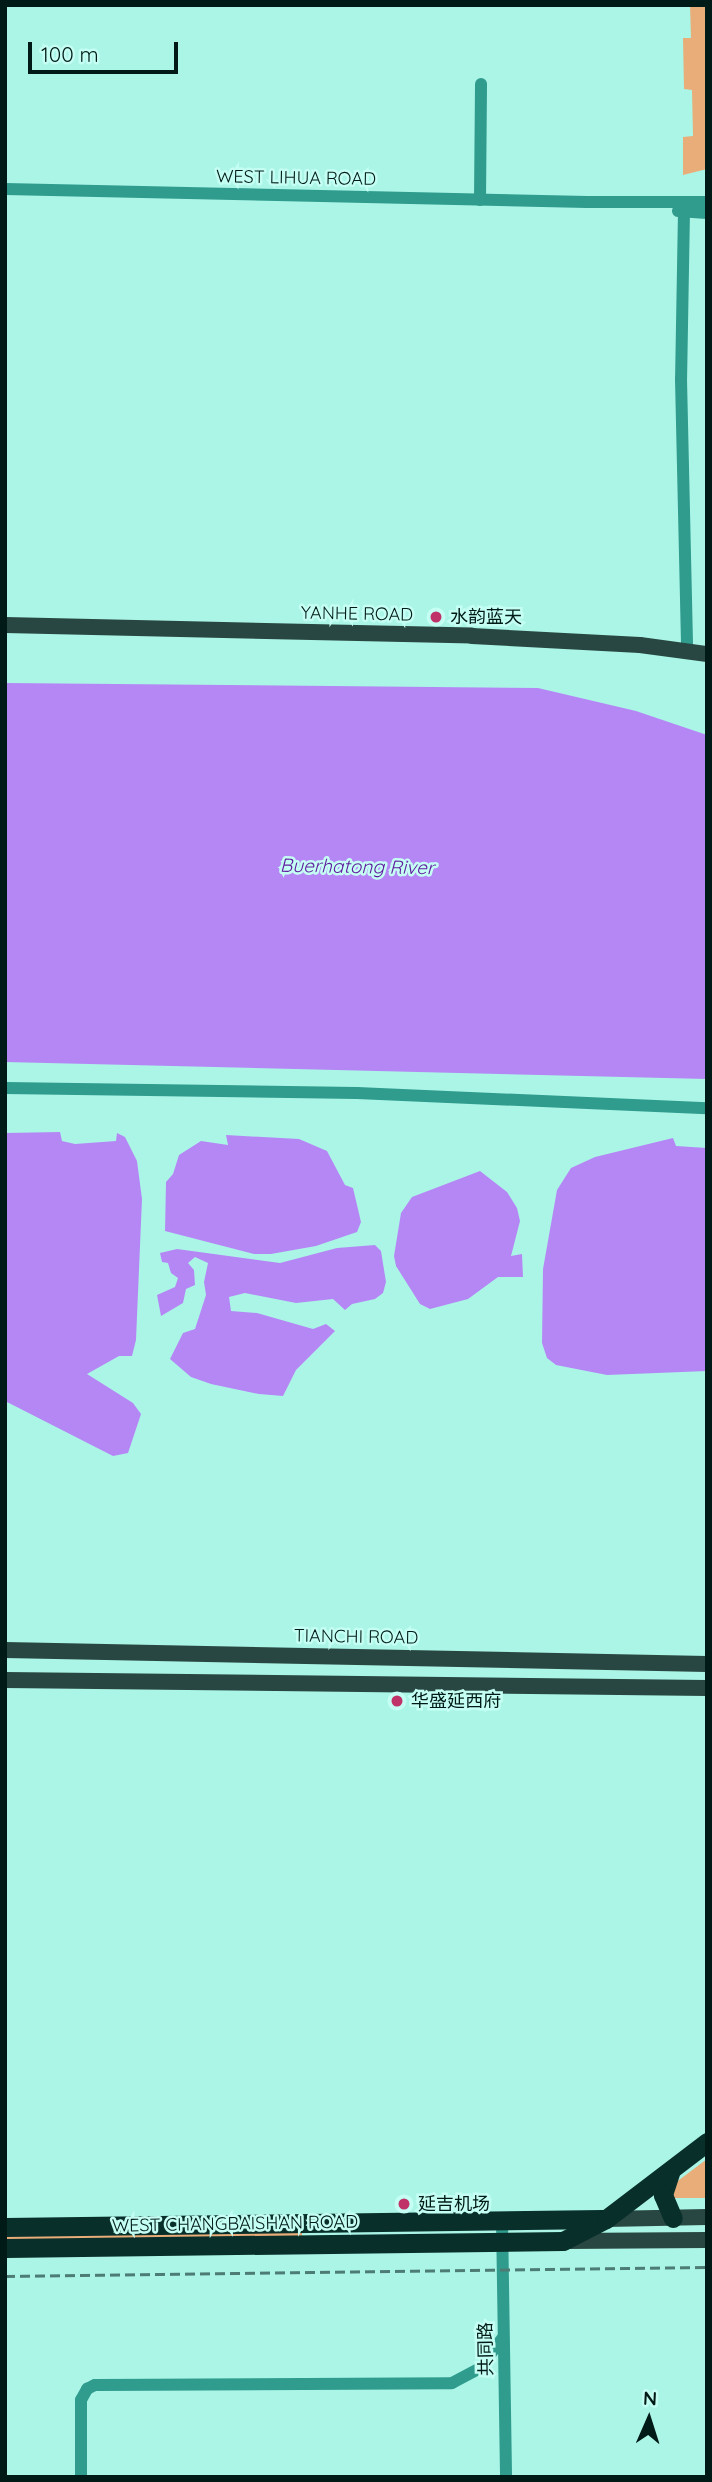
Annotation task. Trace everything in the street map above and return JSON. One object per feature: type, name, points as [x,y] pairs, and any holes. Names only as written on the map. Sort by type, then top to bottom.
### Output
[{"type":"highway","points":[[563,2241],[606,2219],[670,2173],[707,2142]]},
{"type":"highway","points":[[670,2173],[663,2195],[673,2218]]},
{"type":"highway","name":"WEST CHANGBAISHAN ROAD","points":[[5,2227],[606,2219]]},
{"type":"highway","name":"WEST CHANGBAISHAN ROAD","points":[[5,2248],[563,2241]]},
{"type":"main road","name":"YANHE ROAD","points":[[5,625],[472,636],[687,650],[707,654]]},
{"type":"main road","name":"TIANCHI ROAD","points":[[5,1650],[707,1664]]},
{"type":"main road","points":[[5,1679],[707,1688]]},
{"type":"main road","name":"WEST CHANGBAISHAN ROAD","points":[[606,2219],[707,2217]]},
{"type":"main road","name":"WEST CHANGBAISHAN ROAD","points":[[563,2241],[707,2240]]},
{"type":"street","points":[[480,200],[481,84]]},
{"type":"street","name":"WEST LIHUA ROAD","points":[[5,189],[587,202],[707,202]]},
{"type":"street","name":"WEST LIHUA ROAD","points":[[587,202],[707,213]]},
{"type":"street","points":[[684,211],[681,379],[687,650]]},
{"type":"street","points":[[5,1088],[357,1093],[707,1108]]},
{"type":"street","name":"共同路","points":[[502,2220],[506,2477]]},
{"type":"street","points":[[80,2477],[81,2400],[85,2392],[95,2385],[452,2383],[480,2368],[503,2338]]},
{"type":"shaded area","points":[[690,5],[707,5],[707,169],[683,175],[683,137],[693,136],[692,90],[684,89],[683,38],[691,38]]},
{"type":"shaded area","points":[[707,2159],[707,2198],[674,2198],[671,2186]]},
{"type":"shaded area","points":[[302,2231],[302,2236],[5,2240],[5,2234]]},
{"type":"water","name":"Buerhatong River","points":[[5,683],[538,688],[636,711],[707,735],[707,1079],[5,1062]]},
{"type":"water","points":[[60,1132],[62,1141],[75,1144],[116,1141],[117,1133],[125,1137],[137,1161],[142,1199],[136,1340],[132,1356],[119,1356],[87,1374],[133,1403],[141,1414],[128,1453],[113,1456],[5,1401],[5,1133]]},
{"type":"water","points":[[226,1135],[299,1139],[327,1151],[345,1185],[353,1188],[361,1222],[357,1232],[316,1246],[271,1254],[254,1254],[165,1231],[166,1182],[173,1174],[179,1155],[201,1141],[228,1145]]},
{"type":"water","points":[[673,1138],[676,1146],[707,1148],[707,1371],[607,1375],[556,1365],[547,1358],[542,1343],[543,1269],[557,1190],[571,1168],[595,1157]]},
{"type":"water","points":[[480,1171],[507,1192],[517,1208],[520,1221],[511,1256],[522,1254],[523,1277],[498,1277],[468,1299],[430,1309],[420,1304],[396,1266],[394,1256],[401,1213],[412,1197]]},
{"type":"water","points":[[375,1245],[381,1251],[386,1282],[383,1293],[375,1299],[352,1304],[345,1310],[333,1299],[296,1303],[245,1293],[229,1297],[231,1311],[257,1313],[313,1329],[326,1324],[335,1331],[296,1370],[283,1396],[211,1384],[191,1377],[170,1359],[183,1333],[195,1329],[206,1295],[204,1282],[208,1263],[195,1257],[188,1263],[194,1270],[195,1285],[186,1289],[183,1303],[161,1316],[157,1295],[175,1287],[178,1278],[171,1273],[168,1263],[162,1262],[160,1253],[177,1249],[280,1263],[337,1248]]},
{"type":"railway","points":[[5,2276],[707,2267]]},
{"type":"place","name":"水韵蓝天","points":[[436,617]]},
{"type":"place","name":"华盛延西府","points":[[397,1701]]},
{"type":"place","name":"延吉机场","points":[[404,2204]]}]
